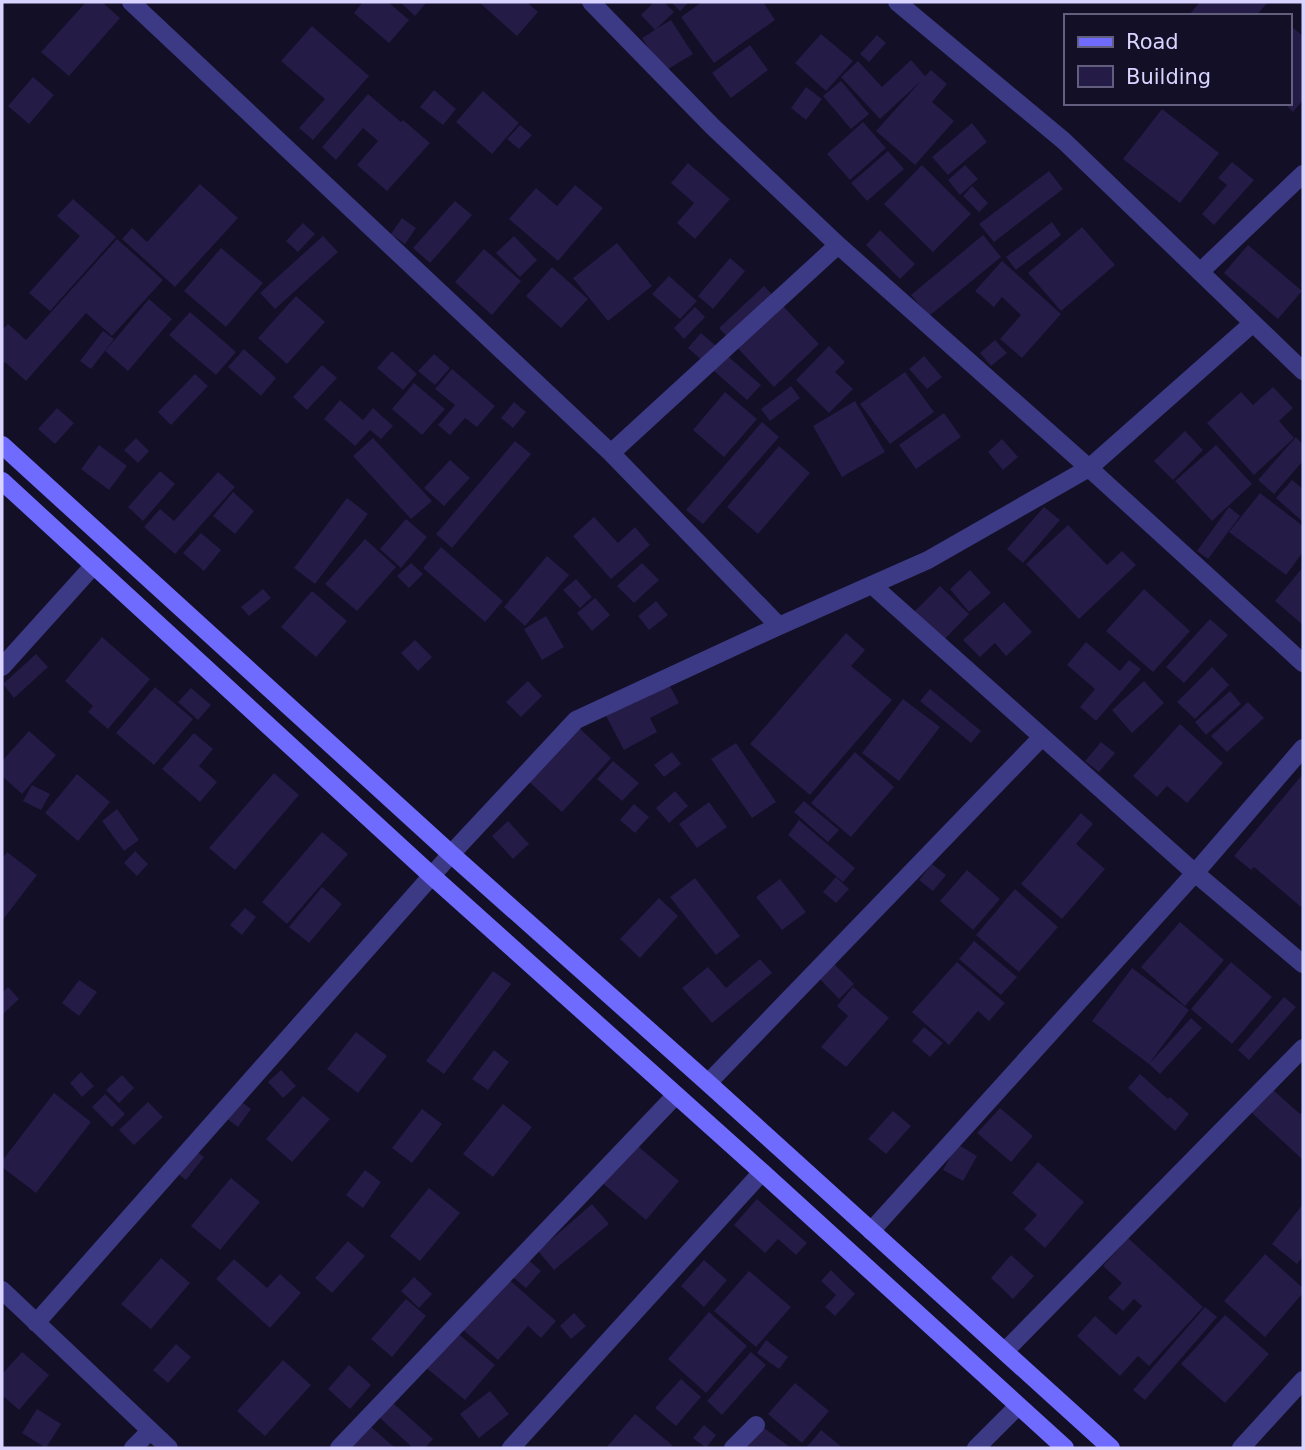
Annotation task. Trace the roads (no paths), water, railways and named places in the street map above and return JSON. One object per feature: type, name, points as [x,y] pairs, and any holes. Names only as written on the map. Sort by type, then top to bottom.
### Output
[{"type":"main road","points":[[2,445],[451,854],[1111,1448]]},
{"type":"main road","points":[[2,481],[432,876],[1065,1448]]},
{"type":"street","points":[[131,2],[611,453],[779,626]]},
{"type":"street","points":[[591,2],[712,126],[838,245],[1303,663]]},
{"type":"street","points":[[897,2],[1064,141],[1303,371]]},
{"type":"street","points":[[1200,272],[1303,174]]},
{"type":"street","points":[[611,453],[838,245]]},
{"type":"street","points":[[36,1323],[451,854],[576,720],[928,560],[1089,468],[1253,323]]},
{"type":"street","points":[[2,667],[94,565]]},
{"type":"street","points":[[872,585],[1195,873],[1303,964]]},
{"type":"street","points":[[708,1083],[1042,737]]},
{"type":"street","points":[[872,1231],[1195,873],[1303,748]]},
{"type":"street","points":[[1004,1351],[1303,1048]]},
{"type":"street","points":[[339,1448],[676,1095]]},
{"type":"street","points":[[513,1448],[762,1172]]},
{"type":"street","points":[[2,1290],[169,1448]]},
{"type":"street","points":[[1241,1448],[1303,1380]]},
{"type":"street","points":[[976,1448],[1018,1406]]},
{"type":"street","points":[[733,1448],[756,1425]]},
{"type":"street","points":[[132,1448],[150,1431]]}]
